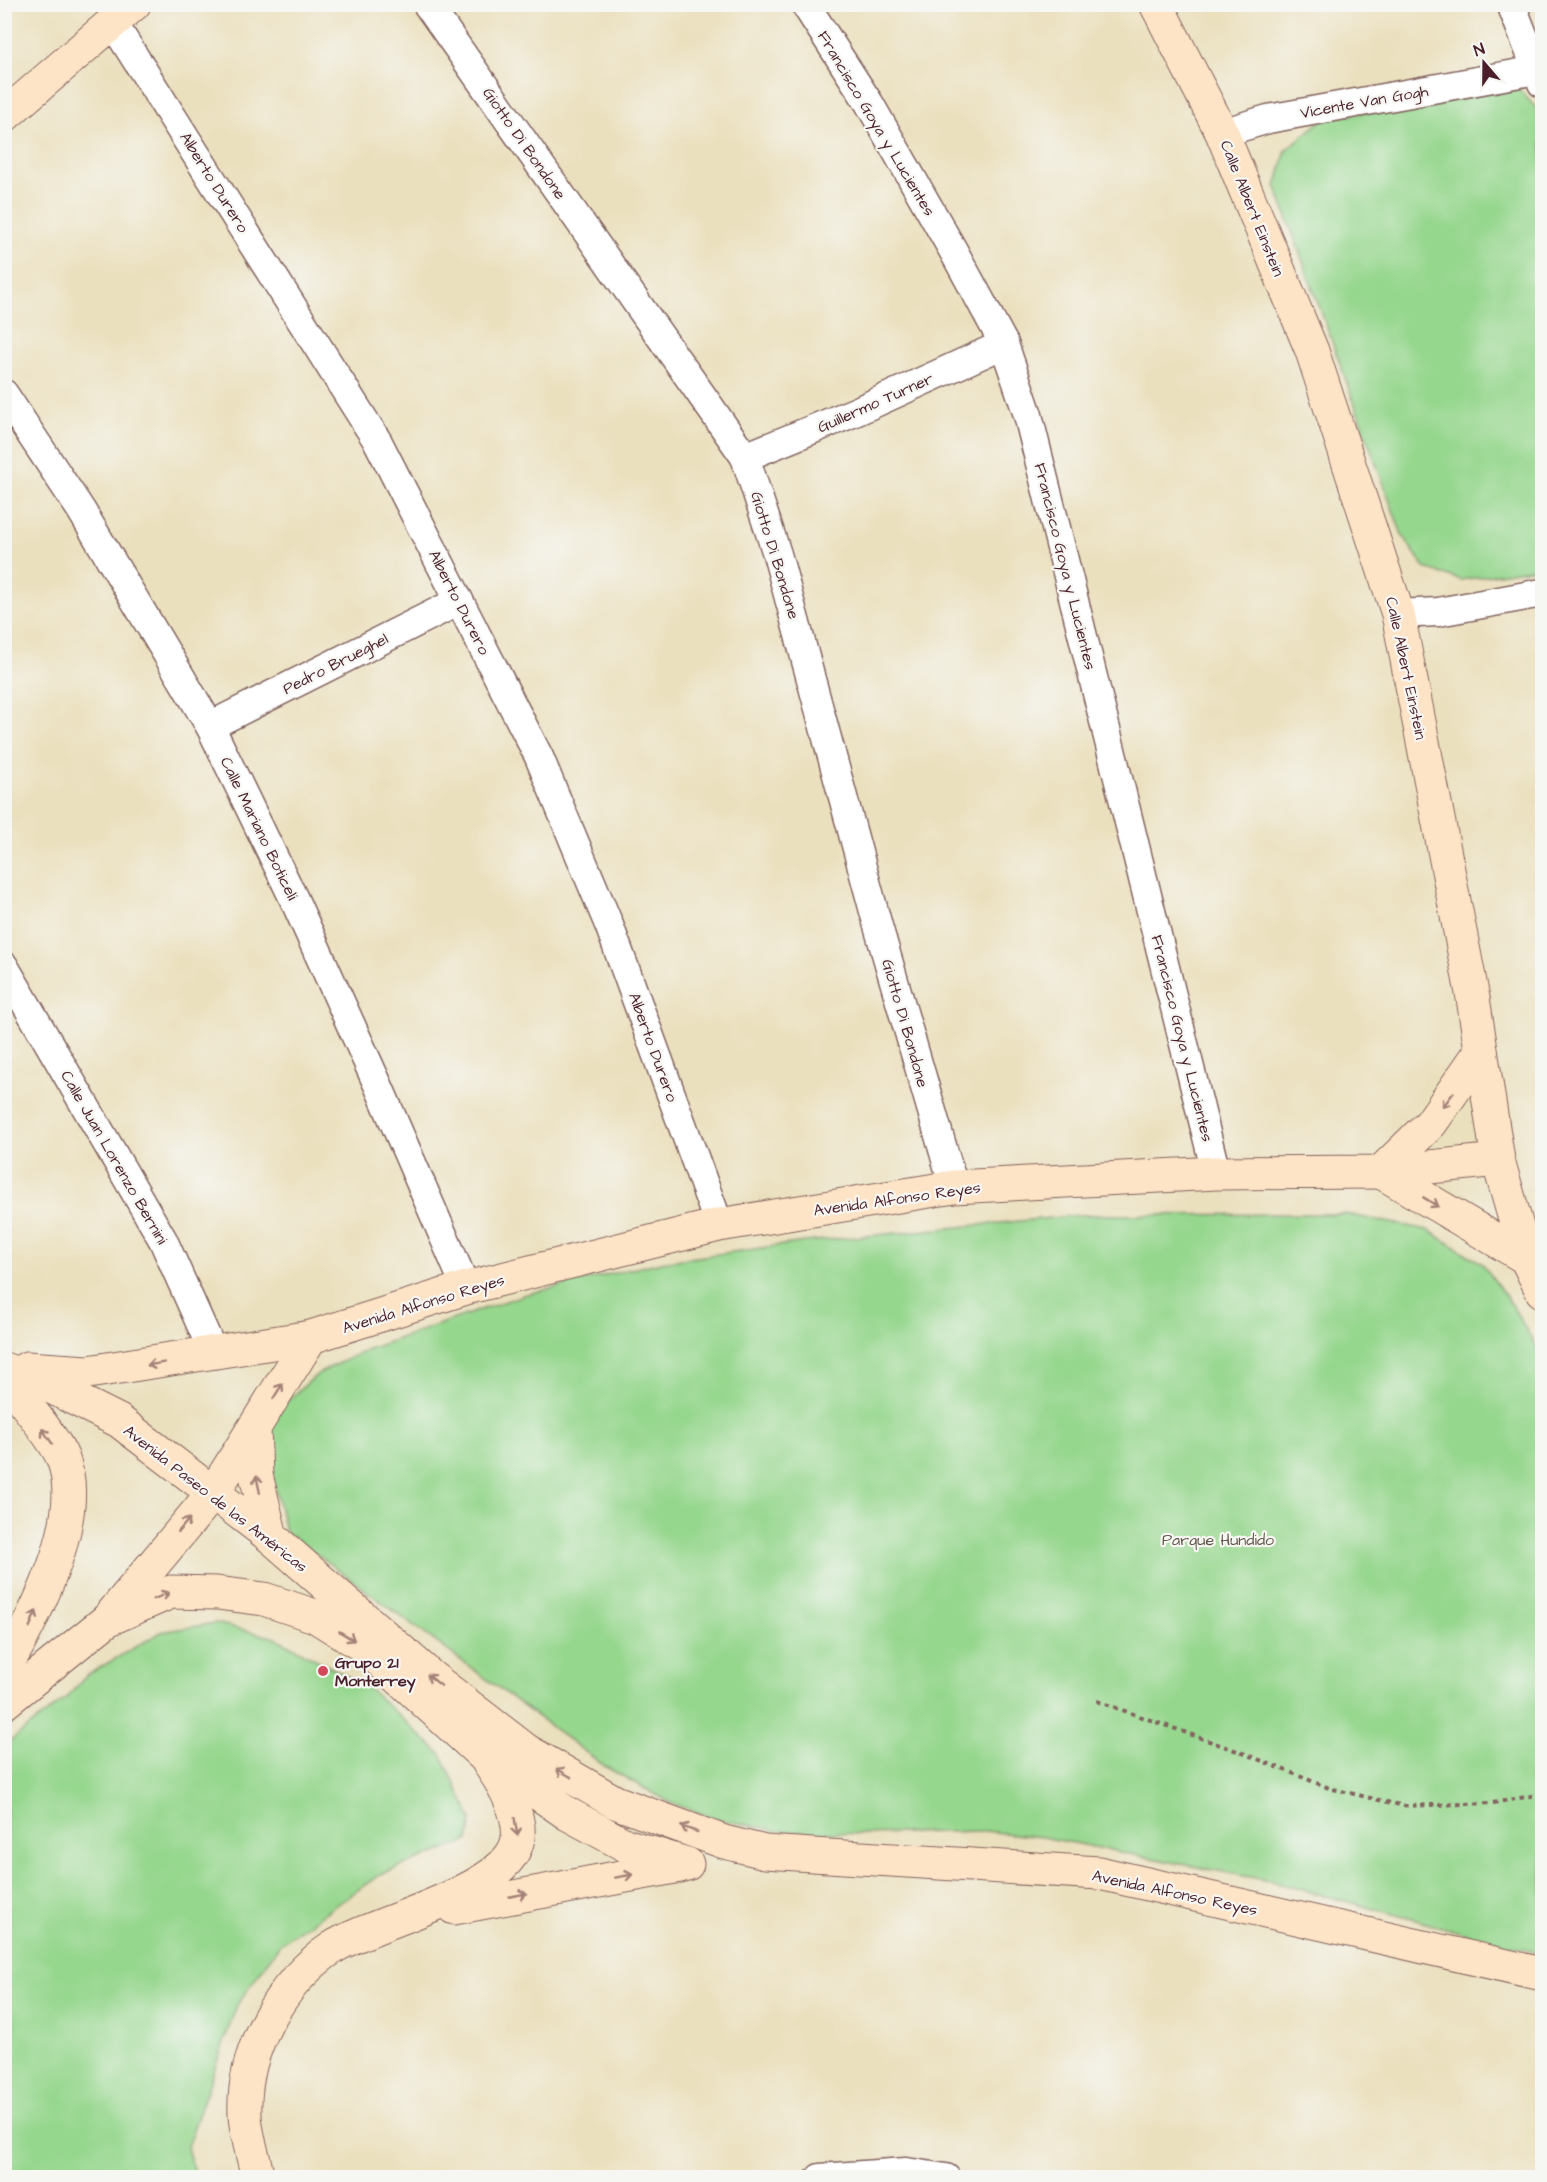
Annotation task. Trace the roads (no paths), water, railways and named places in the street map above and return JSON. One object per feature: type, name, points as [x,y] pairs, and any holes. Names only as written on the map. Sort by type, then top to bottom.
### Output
[{"type":"street","name":"Giotto Di Bondone","points":[[427,4],[745,457],[777,554],[878,926],[954,1187]]},
{"type":"street","name":"Francisco Goya y Lucientes","points":[[805,4],[869,103],[1004,344],[1028,415],[1216,1173]]},
{"type":"street","name":"Calle Albert Einstein","points":[[1156,4],[1222,133],[1312,351],[1398,614],[1473,998],[1498,1160],[1526,1258],[1542,1291]]},
{"type":"street","points":[[1511,4],[1540,74]]},
{"type":"street","points":[[4,116],[123,14]]},
{"type":"street","name":"Alberto Durero","points":[[123,14],[378,442],[539,757],[587,872],[719,1225]]},
{"type":"street","name":"Vicente Van Gogh","points":[[1222,133],[1268,119],[1540,74]]},
{"type":"street","name":"Guillermo Turner","points":[[745,457],[855,412],[1004,344]]},
{"type":"street","name":"Calle Mariano Boticeli","points":[[4,394],[81,510],[210,726],[317,949],[466,1288]]},
{"type":"street","points":[[1398,614],[1438,612],[1542,593]]},
{"type":"street","name":"Pedro Brueghel","points":[[210,726],[459,601]]},
{"type":"street","name":"Calle Juan Lorenzo Bernini","points":[[4,966],[163,1239],[214,1354]]},
{"type":"street","points":[[1481,1052],[1431,1123],[1381,1172],[1526,1258]]},
{"type":"street","name":"Avenida Alfonso Reyes","points":[[4,1368],[88,1372],[311,1337],[466,1288],[719,1225],[954,1187],[1216,1173],[1381,1172],[1498,1160]]},
{"type":"street","points":[[4,1703],[107,1620],[213,1493],[311,1337]]},
{"type":"street","name":"Avenida Paseo de las Américas","points":[[4,1368],[51,1387],[119,1421],[270,1537],[395,1647],[480,1716],[527,1751],[615,1802]]},
{"type":"street","points":[[4,1376],[63,1458],[69,1491],[62,1542],[31,1623],[4,1670]]},
{"type":"street","points":[[254,1429],[256,1475],[270,1537]]},
{"type":"street","points":[[107,1620],[171,1592],[217,1593],[264,1599],[315,1616],[365,1647],[484,1756],[568,1814],[652,1856],[687,1864]]},
{"type":"street","points":[[258,2178],[245,2115],[249,2067],[269,2019],[285,1993],[324,1954],[355,1935],[478,1885],[505,1865],[514,1850],[518,1836],[514,1812],[496,1774],[484,1756]]},
{"type":"street","points":[[399,1919],[566,1886],[589,1863],[606,1835],[615,1802]]},
{"type":"street","name":"Avenida Alfonso Reyes","points":[[615,1802],[724,1842],[765,1852],[1099,1873],[1542,1974]]},
{"type":"street","name":"Avenida Alfonso Reyes","points":[[566,1886],[765,1852]]},
{"type":"street","points":[[819,2178],[906,2172],[946,2178]]},
{"type":"place","name":"Grupo 21 Monterrey","points":[[323,1671]]},
{"type":"park label","name":"Parque Hundido","points":[[1218,1539]]}]
